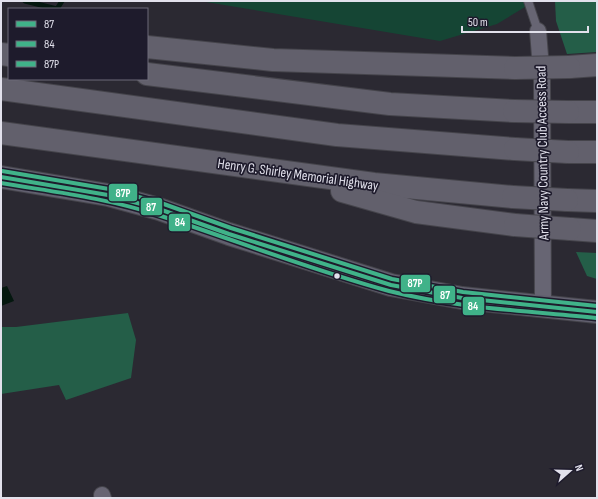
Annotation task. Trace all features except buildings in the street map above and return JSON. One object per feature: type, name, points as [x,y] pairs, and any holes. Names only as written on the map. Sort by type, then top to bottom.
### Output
[{"type":"highway","points":[[148,47],[273,60],[515,68],[597,65]]},
{"type":"highway","points":[[148,74],[390,104],[514,111],[597,112]]},
{"type":"highway","points":[[1,89],[337,134],[515,149],[597,152]]},
{"type":"highway","name":"Henry G. Shirley Memorial Highway","points":[[1,132],[405,188],[513,198],[597,201]]},
{"type":"highway","points":[[268,170],[416,212],[515,224],[597,231]]},
{"type":"street","name":"Army Navy Country Club Access Road","points":[[538,31],[542,81],[543,307]]},
{"type":"street","points":[[1,177],[108,195],[159,209],[229,234],[391,285],[462,298],[597,312]]},
{"type":"lane","name":"Army Navy Country Club Access Road","points":[[528,1],[538,31]]},
{"type":"green space","points":[[200,1],[535,1],[497,24],[440,41]]},
{"type":"green space","points":[[555,1],[597,1],[597,52],[567,54],[556,21]]},
{"type":"green space","points":[[576,252],[597,253],[597,279],[587,276]]},
{"type":"green space","points":[[128,313],[136,340],[131,378],[66,400],[59,385],[1,394],[1,327],[16,327]]},
{"type":"shaded area","points":[[7,286],[14,301],[1,306],[1,288]]},
{"type":"waterway","points":[[25,1],[53,8]]},
{"type":"waterway","points":[[58,8],[62,1]]},
{"type":"transit line","name":"87P","points":[[2,171],[109,189],[161,203],[231,228],[392,279],[463,292],[597,306]]},
{"type":"transit line","name":"87","points":[[1,177],[108,195],[159,209],[229,234],[391,285],[462,298],[597,312]]},
{"type":"transit line","name":"84","points":[[1,183],[80,196],[139,209],[331,274],[414,297],[466,305],[596,318]]}]
